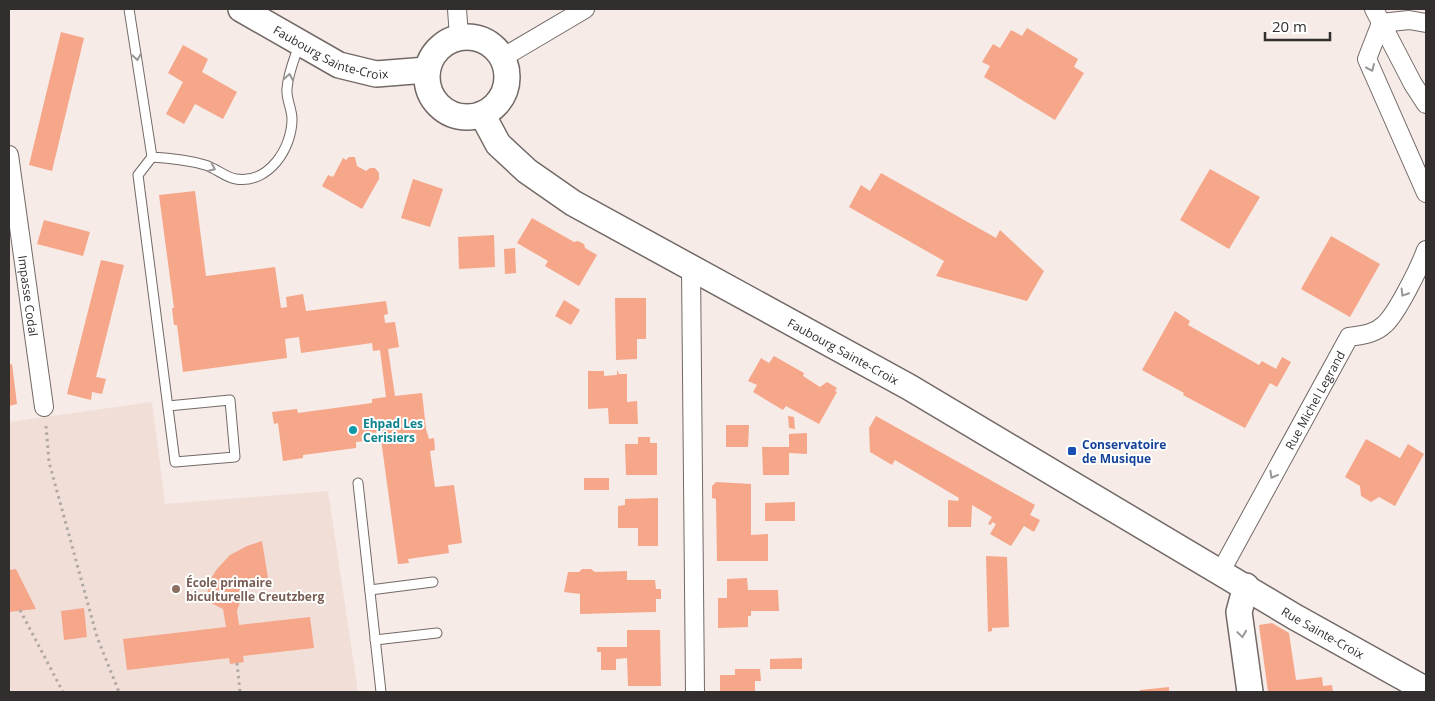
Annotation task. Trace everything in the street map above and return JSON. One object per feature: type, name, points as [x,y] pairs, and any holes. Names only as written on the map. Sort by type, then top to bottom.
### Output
[{"type":"main road","name":"Faubourg Sainte-Croix","points":[[241,9],[339,65],[376,74],[427,70]]},
{"type":"main road","points":[[459,36],[481,39],[494,46],[502,58],[507,74],[505,90],[496,105],[482,114],[461,117],[442,108],[429,91],[427,70],[432,57],[441,46],[459,36]]},
{"type":"main road","name":"Faubourg Sainte-Croix","points":[[482,114],[498,144],[527,170],[573,203],[909,387],[1221,571]]},
{"type":"main road","name":"Rue Sainte-Croix","points":[[1221,571],[1426,690]]},
{"type":"main road","points":[[1246,586],[1239,612],[1250,692]]},
{"type":"street","points":[[458,9],[459,36]]},
{"type":"street","points":[[502,58],[585,9]]},
{"type":"street","points":[[1377,16],[1426,23]]},
{"type":"street","points":[[1377,16],[1426,104]]},
{"type":"street","points":[[1377,16],[1367,59],[1426,192]]},
{"type":"street","name":"Impasse Codal","points":[[9,155],[44,407]]},
{"type":"street","name":"Rue Michel Legrand","points":[[1221,571],[1349,337],[1369,334],[1386,324],[1419,269],[1426,250]]},
{"type":"street","points":[[691,267],[695,692]]},
{"type":"lane","points":[[129,9],[152,157],[138,175],[168,406],[176,462],[235,457],[230,400],[168,406]]},
{"type":"lane","points":[[152,157],[206,165],[236,180],[255,178],[273,166],[286,149],[291,133],[292,118],[287,91],[289,71],[300,43]]},
{"type":"lane","points":[[358,483],[381,692]]},
{"type":"lane","points":[[370,590],[433,582]]},
{"type":"lane","points":[[376,640],[437,633]]},
{"type":"path","points":[[44,407],[49,462],[97,638],[119,692]]},
{"type":"path","points":[[20,610],[62,692]]},
{"type":"path","points":[[236,663],[240,692]]},
{"type":"shaded area","name":"École primaire biculturelle Creutzberg","points":[[152,402],[165,504],[328,491],[358,692],[9,692],[9,422]]},
{"type":"building","points":[[1027,28],[1078,59],[1074,67],[1084,73],[1055,120],[984,77],[990,66],[982,62],[993,44],[1000,48],[1011,30],[1022,36]]},
{"type":"building","points":[[61,32],[84,38],[52,171],[29,165]]},
{"type":"building","points":[[183,45],[208,59],[202,72],[237,92],[223,119],[195,104],[184,124],[166,114],[183,82],[168,73]]},
{"type":"building","points":[[349,157],[355,157],[357,166],[366,171],[370,168],[375,168],[379,173],[379,179],[362,209],[322,186],[328,175],[333,177],[343,158],[346,160]]},
{"type":"building","points":[[1210,169],[1260,197],[1229,249],[1180,220]]},
{"type":"building","points":[[881,173],[996,238],[1000,230],[1044,271],[1027,301],[936,276],[944,261],[849,207],[861,185],[870,191]]},
{"type":"building","points":[[413,179],[443,189],[430,227],[401,218]]},
{"type":"building","points":[[195,191],[206,276],[275,267],[281,308],[287,307],[286,297],[303,294],[306,311],[386,301],[388,314],[384,315],[385,323],[395,322],[399,347],[388,349],[395,396],[422,393],[426,429],[429,439],[434,438],[435,450],[430,451],[435,487],[454,485],[462,543],[448,545],[449,553],[408,559],[409,563],[398,564],[380,432],[364,434],[365,441],[356,442],[356,448],[303,455],[303,458],[283,461],[278,423],[274,424],[272,412],[297,409],[298,413],[372,403],[372,399],[386,397],[380,350],[373,351],[372,343],[301,353],[299,337],[285,339],[287,358],[183,372],[177,325],[174,325],[172,308],[174,308],[159,195]]},
{"type":"building","points":[[532,218],[574,242],[578,241],[584,244],[585,248],[597,255],[579,286],[545,266],[548,261],[517,243]]},
{"type":"building","points":[[44,220],[90,232],[83,256],[37,244]]},
{"type":"building","points":[[494,235],[495,267],[459,269],[458,237]]},
{"type":"building","points":[[1331,236],[1380,264],[1350,317],[1301,289]]},
{"type":"building","points":[[515,248],[516,273],[505,274],[504,249]]},
{"type":"building","points":[[101,260],[124,265],[96,377],[106,379],[102,394],[92,392],[91,400],[67,394]]},
{"type":"building","points":[[615,298],[646,298],[646,339],[637,339],[637,359],[616,360]]},
{"type":"building","points":[[564,300],[580,310],[571,325],[555,316]]},
{"type":"building","points":[[1175,311],[1190,321],[1188,325],[1259,365],[1262,361],[1276,369],[1282,357],[1291,362],[1277,387],[1270,383],[1245,428],[1183,395],[1184,393],[1142,370]]},
{"type":"building","points":[[774,356],[804,373],[803,376],[820,387],[827,382],[837,388],[835,391],[837,392],[819,424],[786,406],[783,410],[753,392],[757,385],[748,381],[761,358],[769,363]]},
{"type":"building","points":[[12,364],[17,404],[9,406],[9,365]]},
{"type":"building","points":[[617,370],[619,374],[627,374],[627,402],[637,401],[638,424],[609,424],[608,408],[588,409],[588,371],[604,371],[604,376],[617,375]]},
{"type":"building","points":[[788,416],[794,417],[795,429],[789,428]]},
{"type":"building","points":[[876,416],[1035,505],[1030,515],[1040,520],[1034,532],[1024,526],[1011,546],[990,534],[996,524],[992,522],[991,525],[988,524],[992,517],[972,505],[971,527],[948,527],[948,500],[958,501],[959,498],[895,460],[892,465],[870,452],[869,428]]},
{"type":"building","points":[[726,425],[749,425],[748,447],[726,447]]},
{"type":"building","points":[[807,433],[807,454],[789,453],[789,475],[763,475],[762,447],[789,447],[789,434]]},
{"type":"building","points":[[638,437],[650,437],[650,443],[657,443],[657,475],[626,475],[625,444],[638,444]]},
{"type":"building","points":[[1366,439],[1400,458],[1408,444],[1424,454],[1395,506],[1379,497],[1371,502],[1361,496],[1360,486],[1345,477]]},
{"type":"building","points":[[584,478],[609,478],[609,490],[584,490]]},
{"type":"building","points":[[716,482],[751,484],[751,535],[768,534],[768,561],[717,561],[716,499],[712,498],[712,486]]},
{"type":"building","points":[[658,498],[658,546],[638,546],[638,528],[618,528],[618,506],[625,505],[625,499]]},
{"type":"building","points":[[795,502],[795,521],[765,521],[765,503]]},
{"type":"building","points":[[262,541],[268,578],[253,586],[242,596],[237,611],[239,625],[310,617],[314,648],[243,656],[244,662],[230,664],[229,658],[127,670],[123,639],[226,627],[223,609],[205,600],[210,584],[208,583],[217,569],[230,555]]},
{"type":"building","points":[[986,556],[1007,557],[1009,627],[992,628],[992,631],[988,632]]},
{"type":"building","points":[[16,569],[36,609],[9,612],[9,570]]},
{"type":"building","points":[[582,569],[591,569],[595,572],[627,571],[627,580],[655,580],[656,589],[661,589],[661,599],[656,599],[656,612],[580,614],[580,594],[564,592],[568,572],[579,572]]},
{"type":"building","points":[[747,578],[748,590],[778,590],[779,611],[751,611],[751,616],[748,616],[748,627],[718,628],[718,598],[727,598],[727,579]]},
{"type":"building","points":[[84,608],[87,637],[64,640],[61,611]]},
{"type":"building","points":[[1272,623],[1289,633],[1296,680],[1322,677],[1323,686],[1332,685],[1333,692],[1268,692],[1259,625]]},
{"type":"building","points":[[627,630],[660,630],[661,686],[628,686],[627,658],[616,659],[616,670],[601,670],[601,652],[597,652],[597,647],[627,647]]},
{"type":"building","points":[[802,658],[802,669],[770,669],[770,659]]},
{"type":"building","points":[[735,669],[760,669],[761,681],[755,681],[755,692],[720,692],[720,675],[735,675]]},
{"type":"building","points":[[1169,687],[1169,692],[1140,692],[1140,690]]},
{"type":"place","name":"Ehpad Les Cerisiers","points":[[353,430]]},
{"type":"place","name":"Conservatoire de Musique","points":[[1072,451]]},
{"type":"place","name":"École primaire biculturelle Creutzberg","points":[[176,589]]}]
